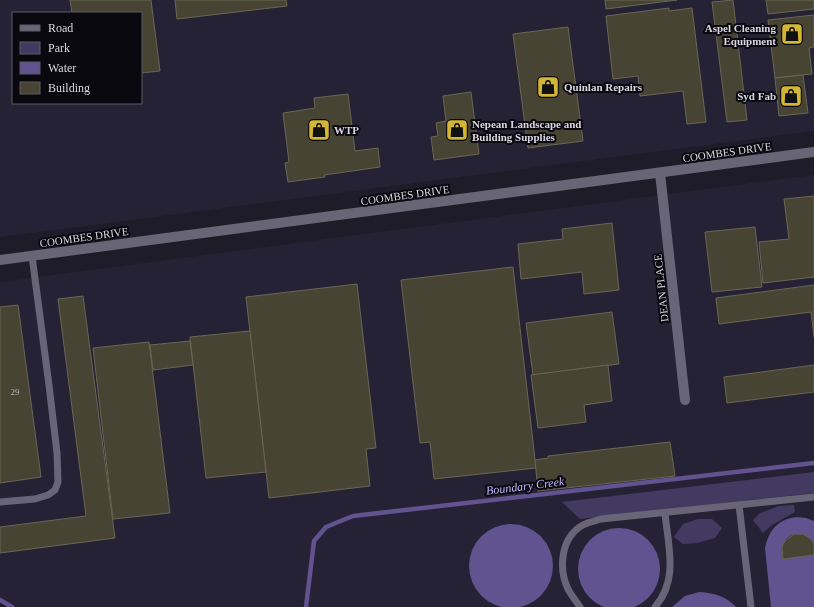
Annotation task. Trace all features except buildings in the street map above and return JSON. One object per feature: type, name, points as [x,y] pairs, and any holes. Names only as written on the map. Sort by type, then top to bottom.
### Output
[{"type":"street","name":"COOMBES DRIVE","points":[[0,260],[814,152]]},
{"type":"street","name":"DEAN PLACE","points":[[660,173],[685,400]]},
{"type":"lane","points":[[0,502],[35,499],[48,495],[55,490],[58,482],[57,453],[32,256]]},
{"type":"lane","points":[[580,607],[568,589],[564,577],[563,554],[567,541],[583,524],[601,520],[814,496]]},
{"type":"lane","points":[[739,504],[751,607]]},
{"type":"lane","points":[[655,607],[664,595],[671,574],[665,513]]},
{"type":"shaded area","points":[[0,0],[814,0],[814,131],[0,237]]},
{"type":"shaded area","points":[[814,175],[814,607],[12,607],[0,600],[0,282]]},
{"type":"green space","points":[[814,472],[814,493],[580,519],[562,502]]},
{"type":"green space","points":[[794,505],[795,512],[772,525],[763,533],[753,520],[760,513],[779,506]]},
{"type":"green space","points":[[698,519],[712,519],[722,528],[715,538],[697,543],[683,544],[674,537],[683,524]]},
{"type":"water","points":[[797,517],[814,521],[814,544],[807,537],[798,534],[793,535],[785,540],[782,555],[783,559],[814,555],[814,607],[771,607],[765,548],[769,536],[775,526],[785,520]]},
{"type":"water","points":[[511,524],[519,525],[534,531],[546,543],[552,558],[552,574],[546,589],[534,601],[519,607],[511,608],[503,607],[488,601],[476,589],[470,574],[469,566],[470,558],[476,543],[488,531],[503,525]]},
{"type":"water","points":[[619,528],[635,531],[648,540],[653,546],[659,561],[660,569],[657,585],[648,598],[635,607],[603,607],[590,598],[581,585],[578,569],[581,553],[590,540],[603,531]]},
{"type":"water","points":[[699,592],[719,596],[728,600],[736,607],[672,607],[685,596]]},
{"type":"waterway","name":"Boundary Creek","points":[[306,607],[314,541],[326,527],[353,516],[814,463]]},
{"type":"waterway","name":"Boundary Creek","points":[[0,600],[12,607]]},
{"type":"place","name":"Aspel Cleaning Equipment","points":[[792,34]]},
{"type":"place","name":"Quinlan Repairs","points":[[548,87]]},
{"type":"place","name":"Syd Fab","points":[[791,96]]},
{"type":"place","name":"WTP","points":[[319,130]]},
{"type":"place","name":"Nepean Landscape and Building Supplies","points":[[457,130]]}]
